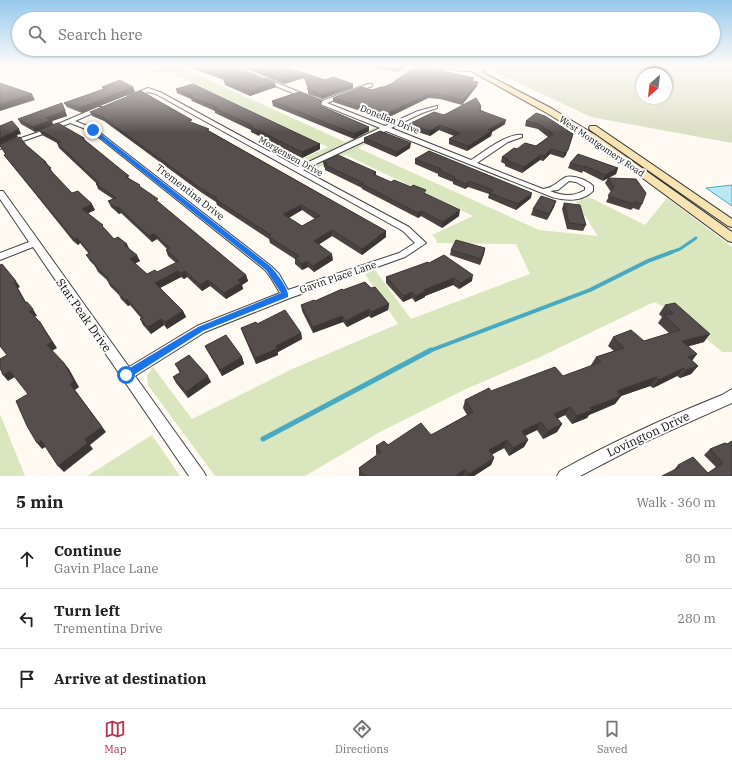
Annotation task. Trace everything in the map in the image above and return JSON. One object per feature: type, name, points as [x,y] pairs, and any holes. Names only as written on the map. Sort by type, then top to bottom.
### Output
[{"type":"main road","name":"West Montgomery Road","points":[[510,88],[594,138],[732,238]]},
{"type":"main road","name":"West Montgomery Road","points":[[516,88],[587,124],[732,224]]},
{"type":"street","name":"Donellan Drive","points":[[286,88],[542,191],[557,196],[569,199],[580,197],[589,191],[589,186],[579,181],[567,179],[556,188],[542,191]]},
{"type":"street","points":[[322,103],[361,88]]},
{"type":"street","name":"Morgensen Drive","points":[[126,98],[148,90],[158,94],[406,229],[421,243]]},
{"type":"street","points":[[0,147],[70,121],[105,106]]},
{"type":"street","points":[[297,170],[420,112],[435,107]]},
{"type":"street","name":"Trementina Drive","points":[[70,121],[93,130],[268,268],[275,276],[286,295]]},
{"type":"street","points":[[472,163],[506,141],[520,136]]},
{"type":"street","name":"Star Peak Drive","points":[[0,193],[198,476]]},
{"type":"street","points":[[0,257],[34,243]]},
{"type":"street","name":"Gavin Place Lane","points":[[126,375],[201,329],[286,295],[402,255],[421,243]]},
{"type":"street","name":"Lovington Drive","points":[[565,476],[602,455],[669,423],[727,399],[732,395]]},
{"type":"green space","points":[[204,88],[227,88],[345,142],[375,127],[375,129],[305,163],[293,163],[328,147]]},
{"type":"green space","points":[[530,88],[636,88],[636,104],[672,104],[672,88],[732,88],[732,143],[591,117]]},
{"type":"green space","points":[[384,133],[389,133],[358,148],[539,230],[598,236],[576,202],[589,197],[645,225],[667,198],[732,247],[732,352],[722,352],[674,311],[654,302],[540,357],[466,389],[380,432],[305,476],[215,476],[148,385],[147,376],[153,367],[192,419],[290,370],[398,324],[365,274],[375,270],[411,319],[530,274],[516,244],[437,243],[436,239],[432,235],[473,216],[346,155],[309,172],[309,169],[312,166]]},
{"type":"green space","points":[[0,414],[25,476],[0,476]]},
{"type":"green space","points":[[152,435],[180,476],[87,476]]},
{"type":"water","points":[[732,185],[732,206],[706,188]]},
{"type":"building","points":[[0,88],[15,88],[32,94],[0,104]]},
{"type":"building","points":[[106,88],[130,88],[80,108],[64,103]]},
{"type":"building","points":[[202,88],[320,144],[302,152],[251,127],[253,126],[214,108],[217,107],[190,97],[193,96],[176,89]]},
{"type":"building","points":[[243,88],[259,88],[250,91]]},
{"type":"building","points":[[341,88],[322,95],[307,89]]},
{"type":"building","points":[[359,88],[372,90],[377,88],[473,88],[463,100],[440,94],[429,94],[385,114],[333,98]]},
{"type":"building","points":[[141,91],[192,120],[188,121],[209,129],[207,130],[386,231],[362,249],[332,230],[314,241],[332,254],[313,266],[307,261],[302,264],[295,258],[299,256],[269,237],[271,235],[215,199],[217,198],[200,188],[102,117],[90,112]],"holes":[[[301,205],[320,216],[302,226],[283,214]]]},
{"type":"building","points":[[299,92],[322,101],[320,106],[369,127],[354,134],[272,101]]},
{"type":"building","points":[[476,98],[481,106],[479,110],[506,120],[488,130],[492,131],[468,146],[449,139],[460,133],[440,125],[430,131],[409,124],[434,112],[444,115]]},
{"type":"building","points":[[62,103],[65,111],[46,118],[51,120],[33,127],[18,119]]},
{"type":"building","points":[[536,113],[545,116],[573,134],[568,150],[564,153],[551,149],[544,156],[541,155],[524,167],[506,160],[508,159],[502,157],[514,148],[517,149],[525,143],[536,146],[553,134],[539,124],[526,121]]},
{"type":"building","points":[[12,121],[19,129],[0,138],[0,126]]},
{"type":"building","points":[[58,123],[84,138],[82,138],[129,176],[126,177],[140,185],[139,186],[158,199],[156,200],[246,275],[238,280],[241,283],[224,293],[208,280],[200,285],[185,271],[181,273],[178,271],[155,283],[183,311],[165,322],[161,319],[148,327],[140,319],[143,318],[127,299],[125,300],[118,293],[119,292],[107,280],[109,279],[86,255],[90,253],[77,238],[75,239],[70,235],[4,155],[6,154],[0,146],[0,144],[20,137],[26,145],[46,162],[44,162],[51,168],[49,169],[72,193],[78,191],[92,204],[82,209],[103,225],[102,226],[114,239],[118,237],[127,244],[124,245],[137,255],[130,259],[147,274],[155,270],[157,272],[179,261],[166,250],[170,248],[154,234],[149,236],[118,207],[116,208],[108,201],[116,198],[96,184],[99,183],[57,143],[61,142],[39,130]]},
{"type":"building","points":[[380,131],[411,143],[397,152],[364,138]]},
{"type":"building","points":[[429,151],[532,193],[518,204],[489,193],[493,190],[469,181],[466,184],[439,170],[441,169],[415,159]]},
{"type":"building","points":[[578,154],[618,168],[605,175],[585,166],[570,163]]},
{"type":"building","points":[[338,155],[376,172],[373,174],[391,182],[394,180],[411,187],[413,185],[426,190],[424,193],[460,210],[443,222],[421,211],[418,213],[362,184],[364,183],[325,165],[327,164],[323,162]]},
{"type":"building","points":[[608,178],[636,179],[646,193],[642,204],[635,202],[634,204],[608,196],[614,187]]},
{"type":"building","points":[[541,196],[556,201],[549,214],[533,209]]},
{"type":"building","points":[[564,203],[580,205],[586,225],[569,223]]},
{"type":"building","points":[[456,240],[485,248],[481,259],[451,250]]},
{"type":"building","points":[[444,255],[473,275],[461,283],[454,278],[424,290],[425,291],[416,296],[412,292],[404,296],[386,277],[428,262],[429,263]]},
{"type":"building","points":[[2,264],[16,281],[14,282],[25,303],[27,302],[33,309],[29,311],[40,322],[52,342],[47,345],[64,363],[74,381],[70,384],[102,427],[85,439],[88,443],[58,466],[41,440],[37,443],[27,426],[16,401],[28,394],[10,371],[3,375],[0,368],[0,359],[7,355],[0,346],[0,265]]},
{"type":"building","points":[[365,282],[371,288],[375,287],[389,304],[371,312],[369,309],[346,321],[342,316],[313,327],[301,305]]},
{"type":"building","points":[[675,303],[710,334],[682,341],[697,354],[688,357],[698,366],[686,370],[684,368],[659,380],[656,377],[617,391],[621,396],[590,408],[592,410],[577,416],[570,407],[554,414],[562,424],[548,431],[541,422],[522,431],[528,440],[513,448],[507,440],[489,450],[494,458],[469,474],[465,469],[456,476],[364,476],[359,468],[381,452],[376,446],[384,441],[388,445],[421,423],[431,435],[473,412],[465,400],[489,388],[491,391],[555,367],[563,376],[601,362],[596,357],[624,348],[613,337],[631,330],[644,341],[680,330],[664,315],[673,313],[665,305]]},
{"type":"building","points":[[285,310],[301,333],[276,346],[277,349],[255,358],[241,328],[256,322],[257,324]]},
{"type":"building","points":[[226,335],[242,357],[220,370],[205,346]]},
{"type":"building","points":[[189,355],[208,376],[186,392],[173,377],[181,372],[175,364]]},
{"type":"building","points":[[732,441],[732,476],[662,476],[680,467],[678,465],[693,457],[708,473],[723,463],[710,449]]},
{"type":"waterway","points":[[669,253],[680,249],[696,238]]},
{"type":"waterway","points":[[429,351],[590,290],[648,261],[672,252]]},
{"type":"waterway","points":[[263,439],[429,351]]},
{"type":"route","points":[[93,130],[268,268],[275,276],[286,295],[201,329],[126,375]]}]
